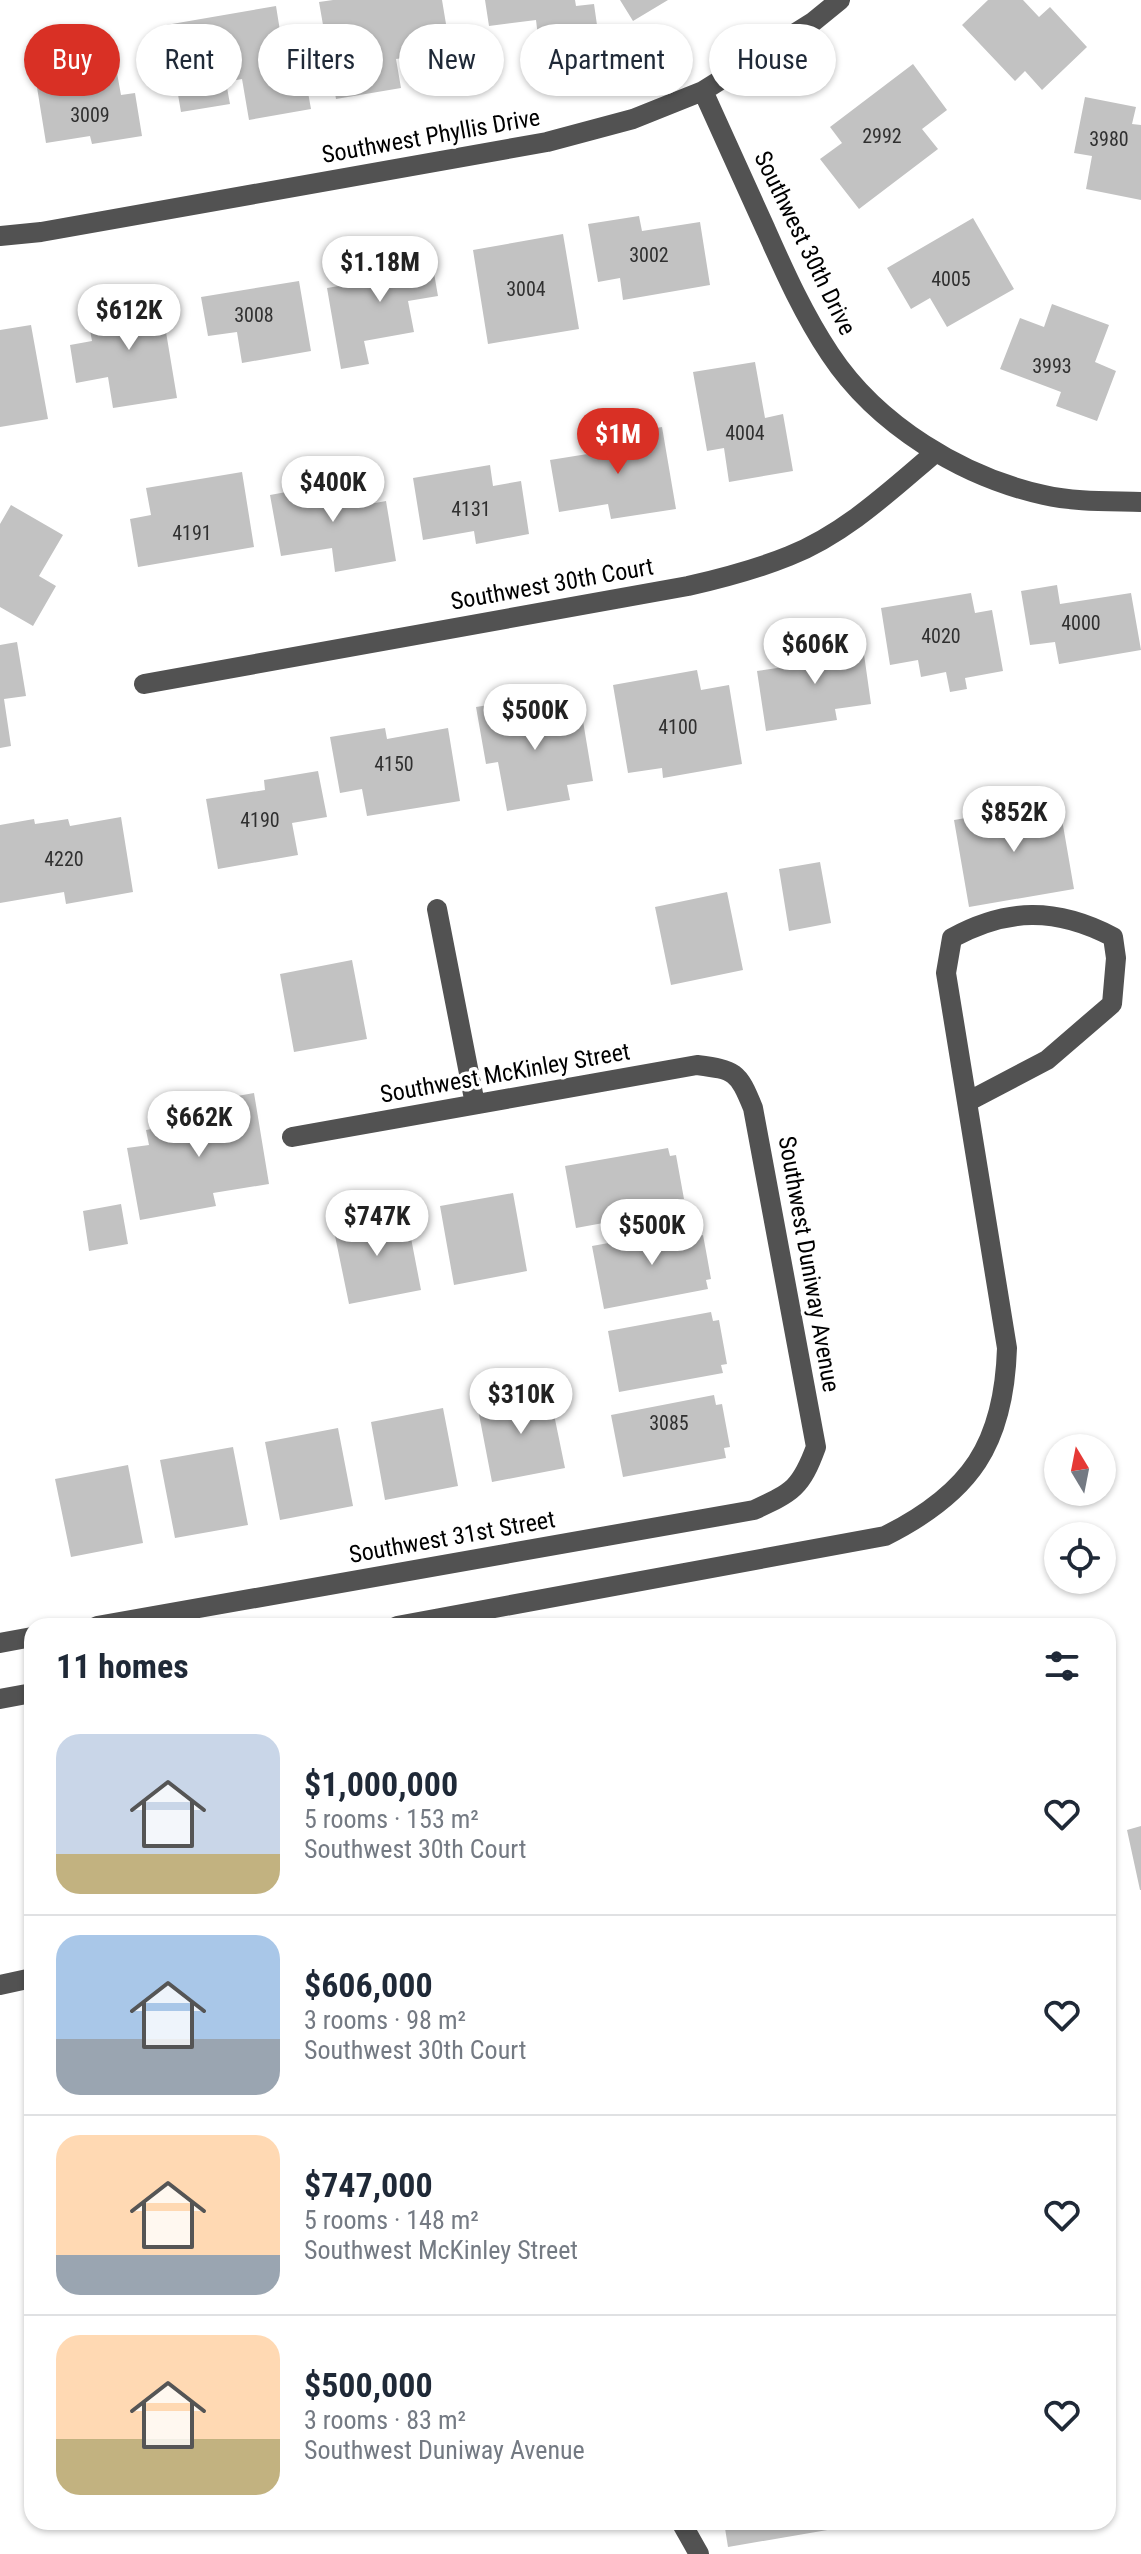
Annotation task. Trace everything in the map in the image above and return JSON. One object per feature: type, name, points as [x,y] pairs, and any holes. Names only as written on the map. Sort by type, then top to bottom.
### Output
[{"type":"street","name":"Southwest Phyllis Drive","points":[[0,236],[56,229],[547,142],[633,119],[703,91],[813,22],[840,0]]},
{"type":"street","name":"Southwest 30th Drive","points":[[703,91],[801,306],[832,357],[889,419],[936,452],[995,480],[1045,496],[1141,502]]},
{"type":"street","name":"Southwest 30th Court","points":[[144,684],[688,586],[742,573],[793,555],[844,526],[936,452]]},
{"type":"street","points":[[437,909],[475,1104]]},
{"type":"street","points":[[440,1618],[885,1536],[922,1517],[951,1495],[978,1461],[1002,1407],[1007,1348],[946,973],[952,938],[975,925],[1004,916],[1042,915],[1071,919],[1113,937],[1116,958],[1112,1004],[1047,1060],[967,1102]]},
{"type":"street","name":"Southwest McKinley Street","points":[[292,1137],[697,1065],[728,1069]]},
{"type":"street","name":"Southwest Duniway Avenue","points":[[728,1069],[743,1083],[753,1108],[816,1447],[806,1475]]},
{"type":"street","name":"Southwest 31st Street","points":[[142,1618],[754,1510],[788,1495],[806,1475]]},
{"type":"street","points":[[0,1643],[24,1638]]},
{"type":"street","points":[[0,1699],[24,1694]]},
{"type":"street","points":[[0,1985],[24,1980]]},
{"type":"street","points":[[686,2530],[699,2554]]},
{"type":"building","points":[[442,0],[446,24],[399,24],[399,59],[396,59],[399,88],[383,91],[383,24],[323,24],[319,2]]},
{"type":"building","points":[[485,0],[575,0],[576,6],[594,4],[597,24],[536,24],[536,20],[489,24]]},
{"type":"building","points":[[620,0],[668,0],[633,21]]},
{"type":"building","points":[[988,0],[1023,0],[1039,17],[1050,7],[1087,47],[1042,90],[1025,71],[1015,81],[962,25]]},
{"type":"building","points":[[276,6],[279,24],[258,24],[258,96],[309,96],[311,109],[249,120],[242,79],[242,24],[172,24]]},
{"type":"building","points":[[913,64],[947,110],[922,129],[938,149],[859,209],[820,159],[842,143],[830,127]]},
{"type":"building","points":[[120,90],[121,95],[135,93],[142,136],[92,144],[90,136],[46,143],[38,96],[120,96]]},
{"type":"building","points":[[178,96],[229,96],[230,104],[181,112]]},
{"type":"building","points":[[1085,97],[1136,107],[1132,124],[1141,125],[1141,200],[1086,189],[1092,156],[1074,153]]},
{"type":"building","points":[[639,216],[642,231],[700,222],[710,285],[623,300],[620,278],[598,282],[588,224]]},
{"type":"building","points":[[973,218],[1014,289],[947,327],[930,298],[911,309],[887,268]]},
{"type":"building","points":[[563,234],[579,329],[488,344],[473,250]]},
{"type":"building","points":[[430,250],[438,296],[408,301],[414,332],[364,341],[369,364],[341,369],[327,288],[374,280],[371,260]]},
{"type":"building","points":[[299,281],[311,351],[242,363],[237,332],[208,336],[201,297]]},
{"type":"building","points":[[168,296],[174,326],[165,326],[177,398],[113,408],[108,377],[76,383],[70,345],[92,341],[86,309]]},
{"type":"building","points":[[1052,304],[1109,325],[1095,362],[1116,371],[1097,421],[1056,406],[1061,392],[1000,369],[1020,318],[1044,327]]},
{"type":"building","points":[[31,325],[48,419],[0,427],[0,330]]},
{"type":"building","points":[[755,362],[765,418],[783,414],[793,471],[729,482],[724,448],[707,451],[693,372]]},
{"type":"building","points":[[662,427],[676,509],[611,519],[608,504],[559,512],[550,460],[600,452],[597,438]]},
{"type":"building","points":[[490,465],[493,486],[521,481],[529,534],[476,544],[474,531],[423,540],[413,478]]},
{"type":"building","points":[[242,472],[254,547],[138,567],[130,519],[151,515],[146,488]]},
{"type":"building","points":[[332,474],[334,484],[355,480],[359,506],[386,501],[396,561],[335,572],[332,548],[281,556],[270,495],[308,488],[307,478]]},
{"type":"building","points":[[11,505],[63,535],[39,576],[56,586],[33,626],[0,607],[0,524]]},
{"type":"building","points":[[1057,585],[1060,604],[1131,593],[1141,650],[1059,664],[1055,642],[1030,645],[1021,591]]},
{"type":"building","points":[[971,593],[975,613],[992,610],[1003,671],[965,678],[967,689],[950,692],[946,672],[921,677],[918,660],[890,665],[881,608]]},
{"type":"building","points":[[862,640],[871,704],[835,709],[837,720],[766,731],[757,671],[804,664],[801,649]]},
{"type":"building","points":[[17,642],[26,696],[4,699],[11,746],[0,748],[0,645]]},
{"type":"building","points":[[697,670],[701,690],[729,685],[742,764],[663,778],[662,768],[628,773],[613,685]]},
{"type":"building","points":[[531,698],[536,728],[550,726],[547,709],[580,703],[593,781],[567,785],[570,800],[507,811],[498,762],[486,764],[476,707]]},
{"type":"building","points":[[385,728],[387,739],[448,728],[460,801],[367,816],[362,789],[340,793],[330,737]]},
{"type":"building","points":[[318,771],[327,817],[292,823],[298,855],[218,869],[206,799],[265,790],[264,780]]},
{"type":"building","points":[[1059,802],[1074,889],[969,907],[954,820]]},
{"type":"building","points":[[121,817],[133,892],[66,904],[64,892],[0,903],[0,825],[34,819],[35,824],[68,819],[70,826]]},
{"type":"building","points":[[820,862],[831,923],[789,931],[779,869]]},
{"type":"building","points":[[727,892],[743,970],[671,985],[655,907]]},
{"type":"building","points":[[352,960],[367,1039],[294,1052],[280,974]]},
{"type":"building","points":[[254,1093],[269,1184],[213,1193],[216,1206],[140,1220],[127,1148],[149,1145],[146,1130],[196,1121],[193,1104]]},
{"type":"building","points":[[668,1148],[670,1156],[676,1155],[684,1199],[678,1200],[680,1209],[576,1228],[565,1166]]},
{"type":"building","points":[[513,1193],[527,1271],[454,1285],[440,1206]]},
{"type":"building","points":[[121,1204],[128,1244],[89,1251],[83,1211]]},
{"type":"building","points":[[406,1212],[421,1290],[349,1304],[333,1226]]},
{"type":"building","points":[[696,1227],[698,1236],[703,1235],[711,1279],[706,1280],[708,1289],[604,1309],[592,1246]]},
{"type":"building","points":[[711,1312],[713,1321],[719,1320],[727,1364],[721,1365],[723,1373],[619,1392],[608,1331]]},
{"type":"building","points":[[549,1390],[565,1468],[492,1482],[477,1404]]},
{"type":"building","points":[[714,1395],[716,1405],[722,1404],[730,1447],[724,1448],[726,1458],[623,1477],[611,1415]]},
{"type":"building","points":[[443,1408],[458,1486],[385,1500],[371,1422]]},
{"type":"building","points":[[338,1428],[353,1506],[280,1520],[265,1442]]},
{"type":"building","points":[[233,1447],[248,1525],[175,1538],[160,1460]]},
{"type":"building","points":[[128,1465],[143,1543],[71,1557],[55,1479]]},
{"type":"building","points":[[1141,1826],[1141,1890],[1140,1890],[1127,1830]]},
{"type":"building","points":[[725,2530],[827,2530],[728,2547]]}]
